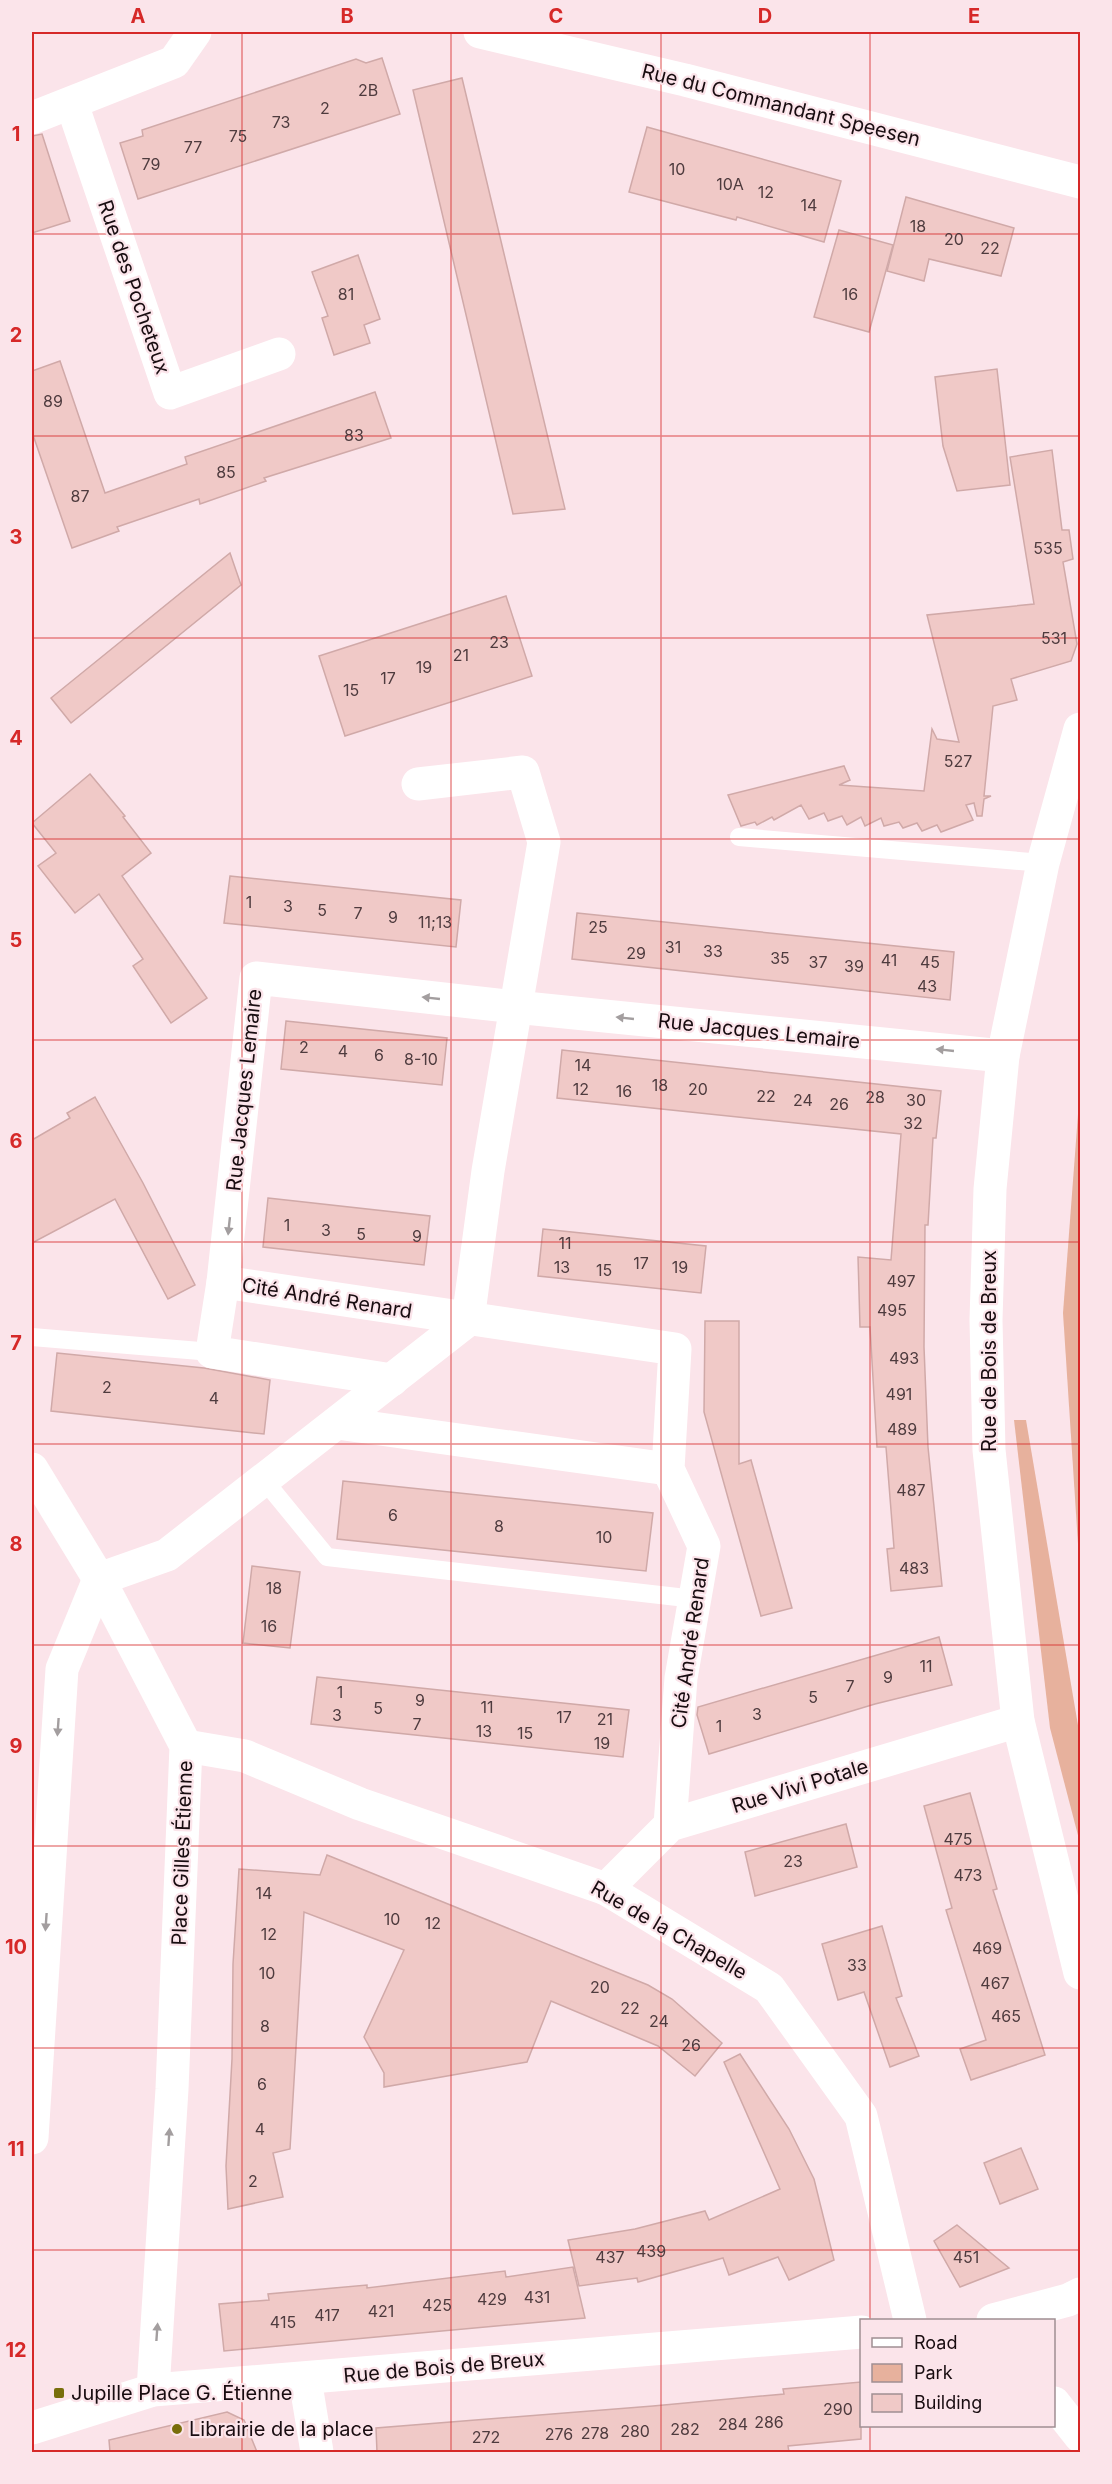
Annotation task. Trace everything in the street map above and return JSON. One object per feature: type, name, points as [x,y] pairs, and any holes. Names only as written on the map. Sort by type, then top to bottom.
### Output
[{"type":"street","points":[[32,118],[174,62],[195,32]]},
{"type":"street","name":"Rue du Commandant Speesen","points":[[480,32],[685,80],[1080,182]]},
{"type":"street","name":"Rue des Pocheteux","points":[[72,104],[170,393],[279,354]]},
{"type":"street","name":"Rue de Bois de Breux","points":[[1080,729],[1043,863],[1003,1056],[990,1189],[986,1320],[988,1438],[1018,1721],[1080,1973]]},
{"type":"street","points":[[32,2138],[62,1669],[99,1579],[167,1555],[468,1320],[515,1007],[544,842],[523,772],[418,784]]},
{"type":"street","name":"Rue Jacques Lemaire","points":[[223,1282],[256,978],[515,1007],[1003,1056]]},
{"type":"street","name":"Cité André Renard","points":[[212,1352],[223,1282],[675,1349],[668,1469],[704,1546],[681,1678],[670,1825]]},
{"type":"street","points":[[212,1352],[392,1380]]},
{"type":"street","points":[[337,1423],[668,1469]]},
{"type":"street","points":[[32,1469],[99,1579]]},
{"type":"street","name":"Place Gilles Étienne","points":[[99,1579],[186,1746],[172,2089],[153,2390]]},
{"type":"street","name":"Rue Vivi Potale","points":[[606,1890],[670,1825],[1018,1721]]},
{"type":"street","name":"Rue de la Chapelle","points":[[186,1746],[245,1756],[360,1804],[606,1890],[769,1988],[861,2116],[910,2319]]},
{"type":"street","points":[[997,2319],[1068,2300],[1080,2294]]},
{"type":"street","name":"Rue de Bois de Breux","points":[[32,2428],[153,2390],[860,2332]]},
{"type":"street","points":[[305,2379],[317,2452]]},
{"type":"street","points":[[1055,2405],[1080,2436]]},
{"type":"lane","points":[[739,837],[1043,863]]},
{"type":"lane","points":[[32,1337],[212,1352]]},
{"type":"lane","points":[[264,1480],[327,1557],[695,1599]]},
{"type":"green space","points":[[1080,1088],[1080,1575],[1063,1313]]},
{"type":"green space","points":[[1014,1420],[1026,1420],[1080,1737],[1080,1843],[1050,1728]]},
{"type":"building","points":[[382,58],[400,114],[138,199],[120,143],[143,136],[142,130],[356,59],[366,63]]},
{"type":"building","points":[[462,78],[565,509],[513,514],[413,90]]},
{"type":"building","points":[[647,127],[841,181],[824,242],[737,217],[736,220],[629,192]]},
{"type":"building","points":[[42,134],[70,221],[32,233],[32,136]]},
{"type":"building","points":[[906,197],[1014,228],[1001,276],[929,259],[924,281],[887,271]]},
{"type":"building","points":[[839,230],[893,245],[869,332],[814,317]]},
{"type":"building","points":[[358,255],[380,319],[364,325],[370,343],[334,355],[322,318],[328,316],[312,272]]},
{"type":"building","points":[[60,361],[105,493],[187,464],[185,457],[375,392],[391,438],[264,478],[266,481],[200,504],[199,499],[117,527],[119,531],[72,548],[32,432],[32,371]]},
{"type":"building","points":[[997,369],[1010,485],[957,491],[943,446],[935,377]]},
{"type":"building","points":[[1052,450],[1062,530],[1069,530],[1073,559],[1063,562],[1077,644],[1071,661],[1011,679],[1017,700],[993,706],[984,796],[991,796],[984,799],[982,816],[977,816],[974,803],[966,805],[973,820],[941,832],[937,825],[922,831],[917,823],[903,828],[899,822],[884,826],[881,818],[865,826],[861,817],[847,825],[842,816],[828,821],[824,813],[809,819],[801,805],[774,820],[772,817],[757,825],[755,822],[741,826],[728,795],[844,766],[850,780],[839,785],[924,791],[932,729],[937,739],[959,742],[927,615],[1034,604],[1010,457]]},
{"type":"building","points":[[230,553],[241,585],[71,723],[51,698]]},
{"type":"building","points":[[506,596],[532,676],[345,736],[319,656]]},
{"type":"building","points":[[90,774],[125,816],[123,817],[151,853],[122,876],[207,998],[171,1023],[133,966],[143,959],[99,894],[75,913],[38,866],[56,853],[32,823]]},
{"type":"building","points":[[230,876],[461,900],[456,947],[224,923]]},
{"type":"building","points":[[577,913],[954,952],[950,1000],[572,959]]},
{"type":"building","points":[[286,1021],[447,1038],[442,1085],[281,1069]]},
{"type":"building","points":[[562,1050],[941,1091],[936,1138],[933,1138],[928,1225],[925,1225],[924,1347],[928,1447],[942,1586],[891,1591],[887,1549],[894,1548],[886,1447],[877,1447],[870,1327],[860,1327],[858,1257],[891,1260],[901,1134],[557,1098]]},
{"type":"building","points":[[95,1097],[143,1183],[195,1285],[168,1299],[115,1199],[32,1243],[32,1140],[70,1118],[67,1113]]},
{"type":"building","points":[[268,1198],[430,1216],[424,1265],[263,1247]]},
{"type":"building","points":[[543,1229],[706,1246],[701,1293],[538,1276]]},
{"type":"building","points":[[705,1321],[739,1321],[739,1464],[751,1460],[792,1608],[761,1616],[704,1412]]},
{"type":"building","points":[[57,1353],[204,1368],[270,1380],[264,1434],[51,1411]]},
{"type":"building","points":[[343,1481],[653,1513],[646,1571],[337,1539]]},
{"type":"building","points":[[252,1566],[300,1572],[290,1648],[243,1643]]},
{"type":"building","points":[[939,1637],[952,1685],[875,1704],[709,1754],[697,1715],[698,1707]]},
{"type":"building","points":[[317,1677],[629,1710],[623,1757],[311,1724]]},
{"type":"building","points":[[970,1793],[997,1889],[993,1890],[1045,2055],[971,2080],[960,2049],[986,2040],[946,1910],[952,1908],[924,1806]]},
{"type":"building","points":[[846,1824],[857,1867],[755,1896],[745,1852]]},
{"type":"building","points":[[327,1855],[648,1985],[672,1999],[722,2043],[695,2076],[658,2046],[551,2001],[527,2062],[384,2087],[384,2073],[364,2037],[404,1950],[304,1912],[290,2149],[273,2153],[283,2197],[228,2209],[226,2166],[232,2059],[233,1964],[239,1869],[320,1875]]},
{"type":"building","points":[[882,1926],[902,1996],[896,1998],[919,2056],[890,2067],[864,1992],[838,2000],[822,1944]]},
{"type":"building","points":[[740,2054],[789,2129],[814,2179],[834,2260],[789,2280],[778,2257],[729,2275],[723,2258],[638,2282],[637,2278],[579,2286],[568,2240],[635,2229],[705,2211],[709,2220],[780,2189],[724,2062]]},
{"type":"building","points":[[1021,2148],[1038,2189],[1000,2204],[984,2163]]},
{"type":"building","points":[[957,2225],[1009,2268],[960,2287],[934,2241]]},
{"type":"building","points":[[573,2267],[585,2318],[224,2351],[219,2304],[269,2300],[268,2294],[367,2285],[367,2288],[505,2271],[506,2277]]},
{"type":"building","points":[[860,2382],[861,2439],[788,2446],[789,2452],[377,2452],[376,2428],[784,2394],[783,2389]]},
{"type":"building","points":[[227,2412],[244,2420],[257,2452],[110,2452],[109,2440]]},
{"type":"place","name":"Jupille Place G. Étienne","points":[[59,2393]]},
{"type":"place","name":"Librairie de la place","points":[[177,2429]]}]
